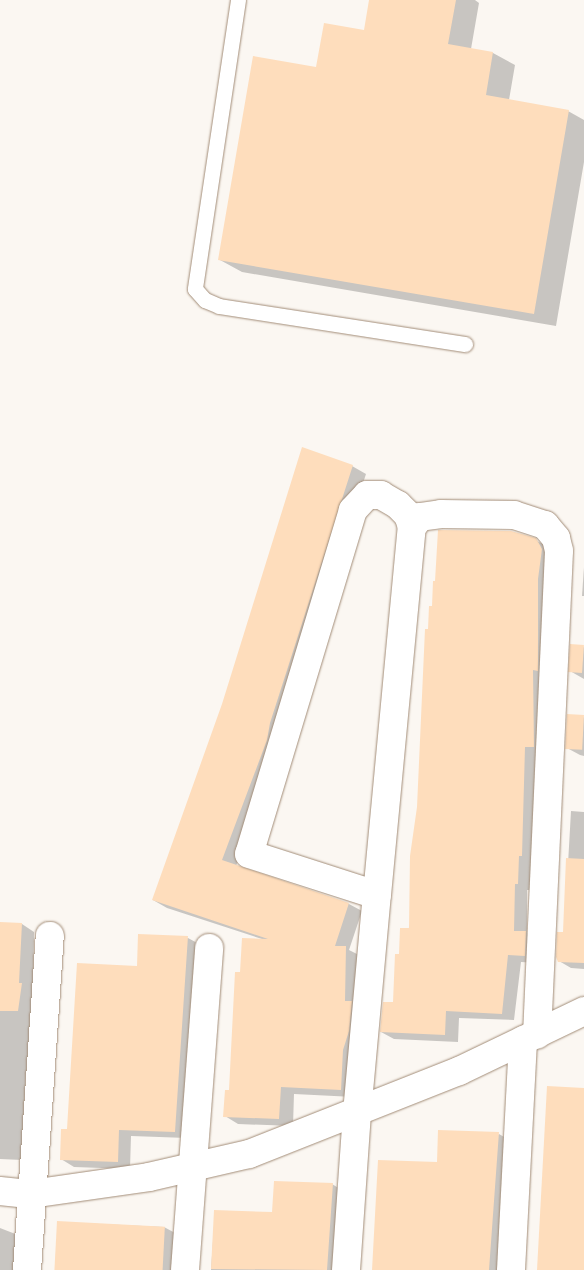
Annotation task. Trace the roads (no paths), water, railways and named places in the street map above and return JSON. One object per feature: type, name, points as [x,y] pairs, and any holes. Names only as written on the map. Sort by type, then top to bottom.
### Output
[{"type":"street","points":[[346,1270],[357,1113],[412,527],[408,514],[381,496],[367,496],[353,510],[249,854],[377,894]]},
{"type":"street","points":[[412,527],[420,517],[441,514],[514,514],[540,522],[556,538],[559,551],[530,1037],[511,1270]]},
{"type":"street","points":[[27,1270],[50,936]]},
{"type":"street","points":[[185,1270],[209,948]]},
{"type":"street","points":[[0,1191],[31,1194],[149,1177],[249,1154],[357,1113],[530,1037],[584,1011]]},
{"type":"lane","points":[[238,0],[195,289],[205,300],[219,306],[465,344]]}]
